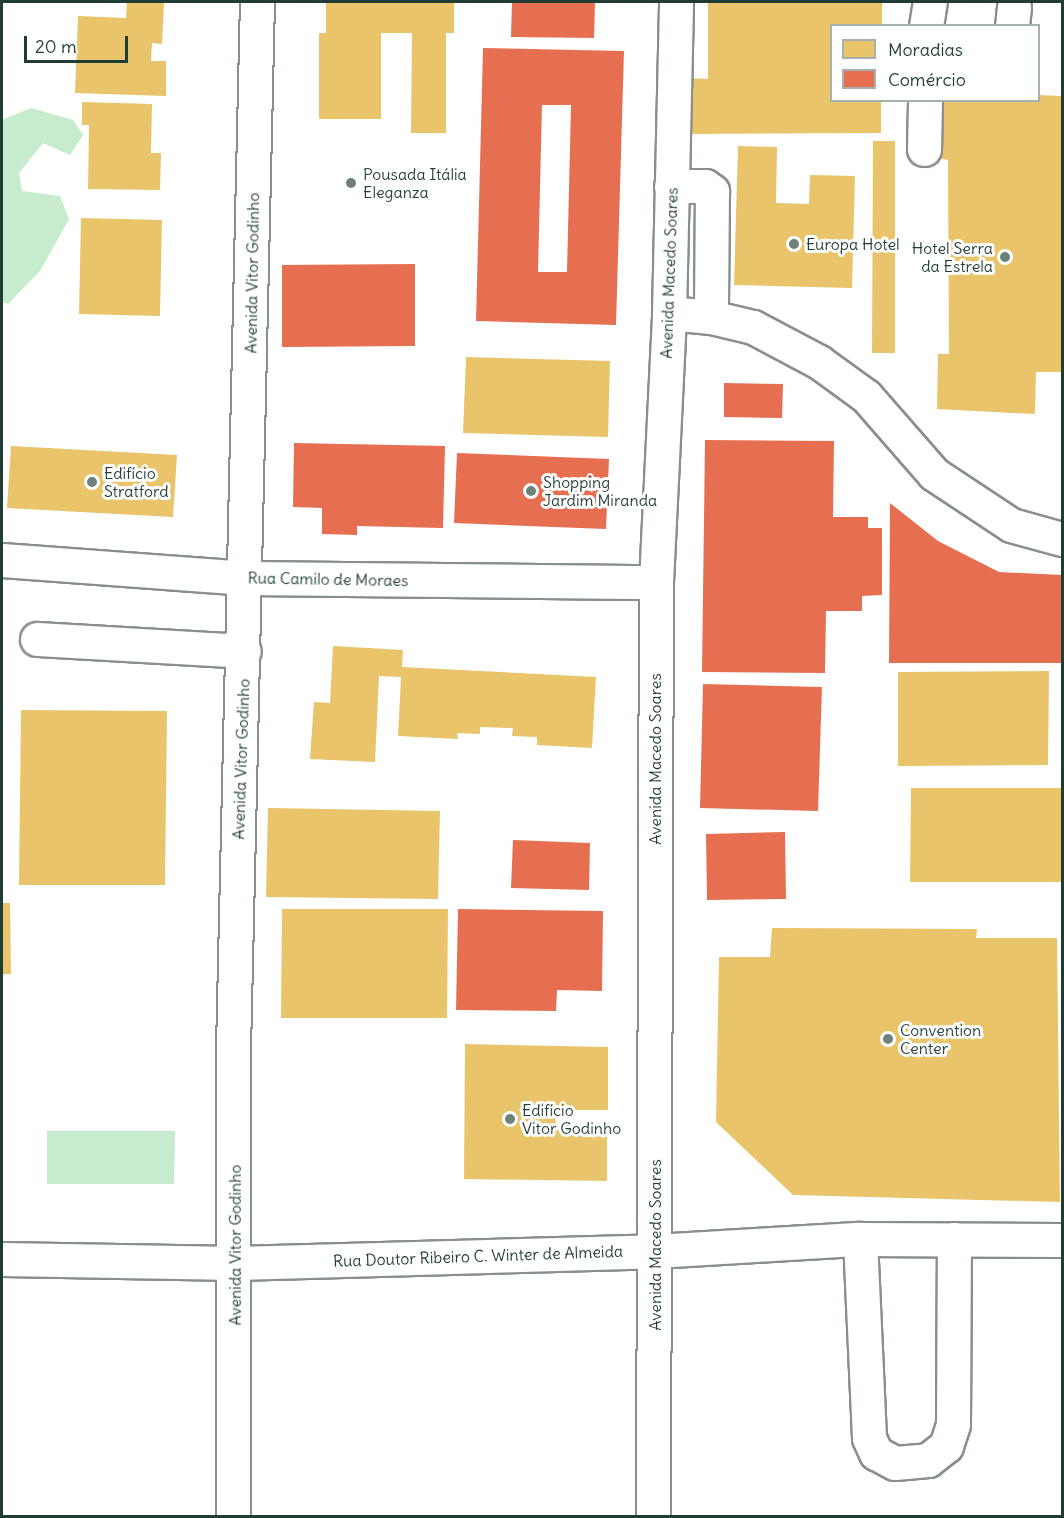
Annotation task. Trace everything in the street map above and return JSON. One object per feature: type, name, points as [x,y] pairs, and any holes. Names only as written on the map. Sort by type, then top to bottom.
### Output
[{"type":"street","name":"Avenida Vitor Godinho","points":[[233,1516],[236,1263],[234,1049],[257,2]]},
{"type":"street","name":"Avenida Macedo Soares","points":[[653,1516],[656,582],[669,313],[676,2]]},
{"type":"street","points":[[927,24],[930,2]]},
{"type":"street","points":[[924,149],[925,102]]},
{"type":"street","points":[[671,186],[705,186],[712,191],[711,317]]},
{"type":"street","points":[[669,313],[711,317],[753,327],[819,362],[866,396],[934,474],[1011,525],[1062,539]]},
{"type":"street","name":"Rua Camilo de Moraes","points":[[2,560],[246,578],[656,582]]},
{"type":"street","points":[[37,639],[244,651]]},
{"type":"street","points":[[860,1239],[869,1438],[876,1453],[895,1463],[928,1460],[946,1446],[952,1424],[954,1239]]},
{"type":"street","name":"Rua Doutor Ribeiro C. Winter de Almeida","points":[[2,1260],[236,1263],[655,1251],[860,1239],[1062,1240]]},
{"type":"green space","points":[[31,108],[73,120],[83,135],[70,155],[43,143],[19,173],[22,191],[60,196],[69,219],[40,271],[8,304],[2,302],[2,120]]},
{"type":"green space","points":[[47,1131],[175,1131],[174,1184],[47,1184]]},
{"type":"building: Moradias","points":[[127,2],[164,2],[162,44],[152,43],[151,61],[166,61],[166,96],[75,93],[78,16],[126,18]]},
{"type":"building: Moradias","points":[[326,2],[454,2],[454,33],[446,33],[446,133],[411,133],[412,33],[381,33],[381,119],[319,119],[319,33],[326,33]]},
{"type":"building: Moradias","points":[[708,2],[882,3],[882,24],[830,24],[830,102],[881,102],[881,133],[686,134],[686,78],[708,79]]},
{"type":"building: Moradias","name":"Hotel Serra da Estrela","points":[[1040,95],[1062,96],[1062,372],[1036,372],[1035,414],[937,409],[938,354],[949,354],[948,160],[937,158],[934,102],[1040,102]]},
{"type":"building: Moradias","points":[[82,102],[152,104],[151,153],[161,153],[160,190],[88,189],[89,125],[82,125]]},
{"type":"building: Moradias","points":[[873,141],[895,141],[895,353],[872,353]]},
{"type":"building: Moradias","name":"Europa Hotel","points":[[738,146],[777,147],[776,203],[809,204],[810,175],[855,176],[852,288],[734,285]]},
{"type":"building: Moradias","points":[[81,218],[162,220],[160,316],[79,314]]},
{"type":"building: Moradias","points":[[466,357],[610,361],[608,437],[463,433]]},
{"type":"building: Moradias","name":"Edifício Stratford","points":[[11,446],[177,455],[173,517],[7,508]]},
{"type":"building: Moradias","points":[[333,646],[403,650],[402,667],[596,677],[592,748],[537,745],[537,737],[512,736],[513,728],[480,727],[480,734],[457,733],[458,739],[398,736],[401,677],[379,676],[375,762],[310,759],[314,702],[330,703]]},
{"type":"building: Moradias","points":[[1049,671],[1048,765],[898,766],[898,672]]},
{"type":"building: Moradias","points":[[21,710],[167,711],[165,885],[19,885]]},
{"type":"building: Moradias","points":[[911,788],[1061,788],[1061,882],[910,882]]},
{"type":"building: Moradias","points":[[268,808],[440,811],[438,899],[266,897]]},
{"type":"building: Moradias","points":[[2,903],[10,903],[11,974],[2,974]]},
{"type":"building: Moradias","points":[[282,909],[448,909],[447,1018],[281,1018]]},
{"type":"building: Moradias","name":"Convention Center","points":[[772,928],[977,929],[976,938],[1057,938],[1060,1202],[793,1195],[716,1122],[719,957],[770,957]]},
{"type":"building: Moradias","name":"Edifício Vitor Godinho","points":[[465,1044],[608,1047],[608,1110],[555,1110],[556,1128],[607,1129],[607,1181],[464,1179]]},
{"type":"building: Comércio","points":[[512,2],[595,2],[594,38],[511,37]]},
{"type":"building: Comércio","points":[[483,48],[624,51],[616,325],[476,321]],"holes":[[[542,105],[571,105],[567,272],[538,272]]]},
{"type":"building: Comércio","points":[[415,264],[415,346],[282,347],[282,265]]},
{"type":"building: Comércio","points":[[724,383],[783,384],[782,418],[724,417]]},
{"type":"building: Comércio","points":[[705,440],[834,441],[833,517],[868,517],[868,528],[882,528],[882,595],[862,596],[862,611],[826,611],[825,673],[702,672]]},
{"type":"building: Comércio","points":[[294,443],[445,446],[443,528],[357,526],[357,535],[322,534],[322,508],[293,507]]},
{"type":"building: Comércio","name":"Shopping Jardim Miranda","points":[[457,453],[609,459],[606,529],[454,523]]},
{"type":"building: Comércio","points":[[890,503],[938,541],[999,572],[1062,575],[1062,663],[889,663]]},
{"type":"building: Comércio","points":[[703,684],[822,687],[818,811],[700,808]]},
{"type":"building: Comércio","points":[[785,832],[786,899],[707,900],[706,834]]},
{"type":"building: Comércio","points":[[513,840],[590,843],[589,890],[511,888]]},
{"type":"building: Comércio","points":[[458,909],[603,911],[602,991],[557,990],[556,1011],[456,1010]]},
{"type":"place","name":"Pousada Itália Eleganza","points":[[351,183]]},
{"type":"place","name":"Europa Hotel","points":[[794,244]]},
{"type":"place","name":"Hotel Serra da Estrela","points":[[1005,257]]},
{"type":"place","name":"Edifício Stratford","points":[[92,482]]},
{"type":"place","name":"Shopping Jardim Miranda","points":[[531,491]]},
{"type":"place","name":"Convention Center","points":[[888,1039]]},
{"type":"place","name":"Edifício Vitor Godinho","points":[[510,1119]]}]
